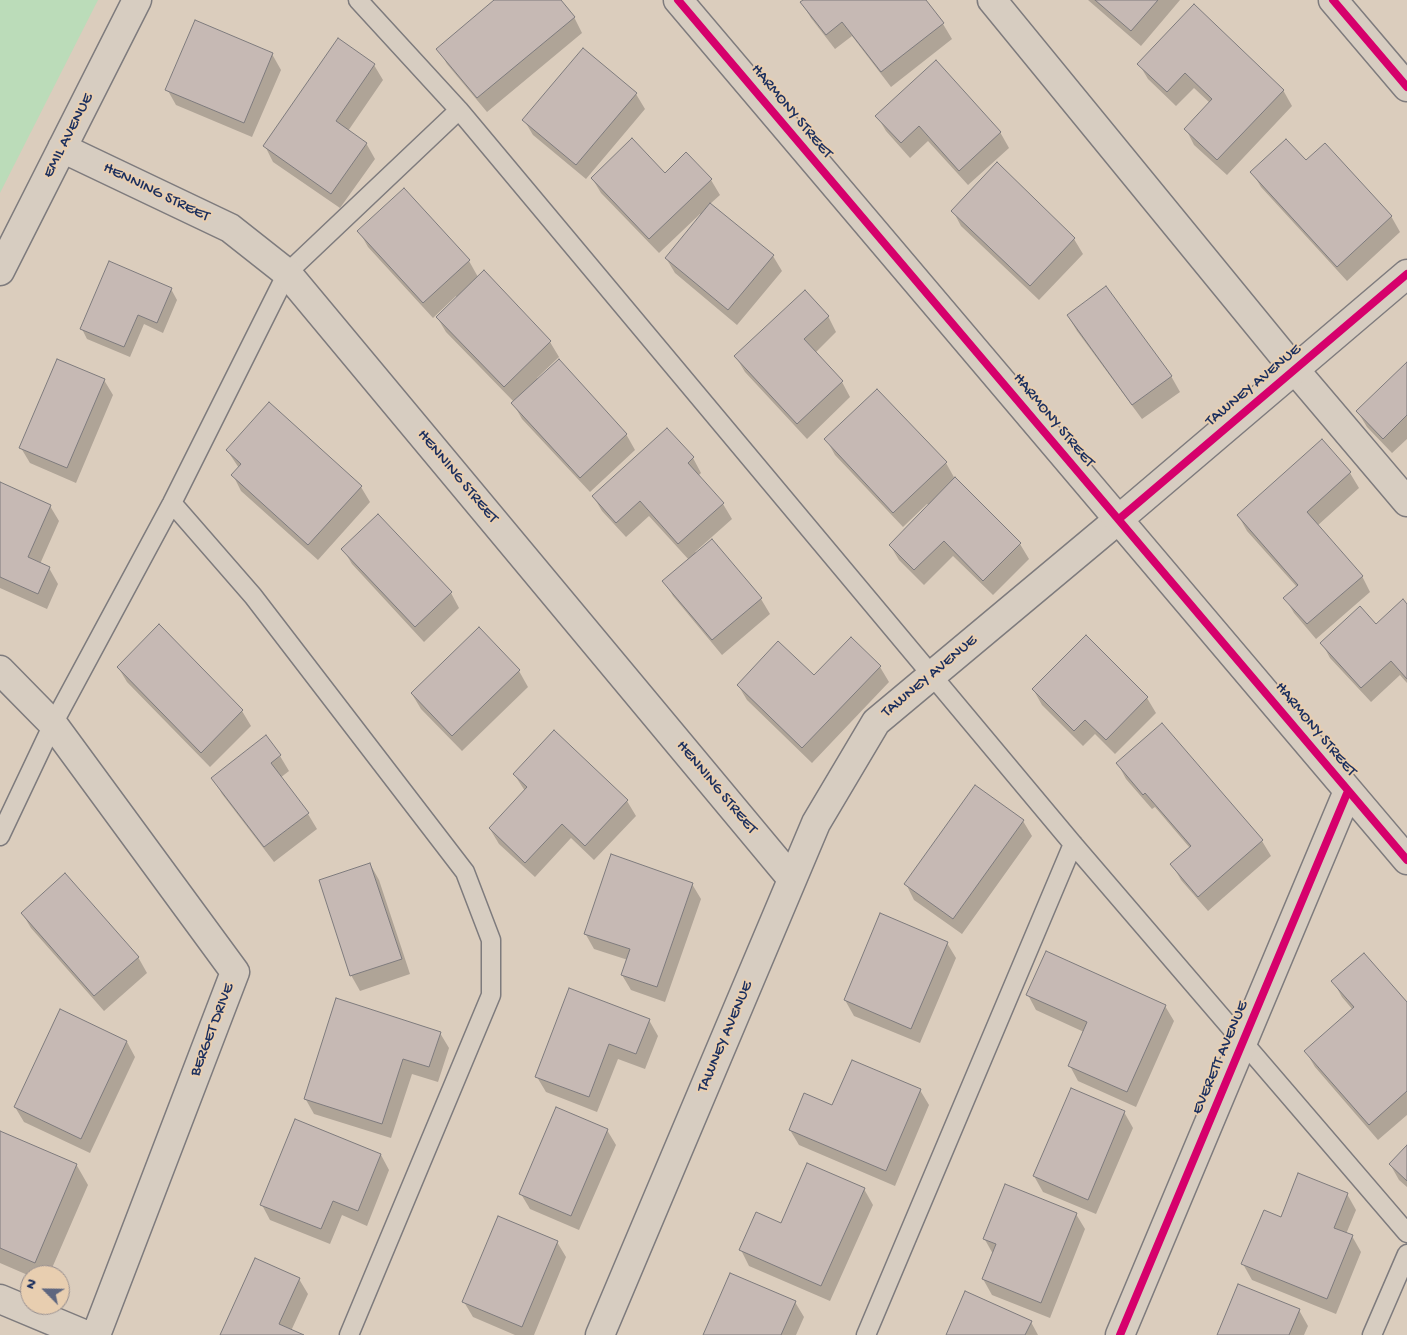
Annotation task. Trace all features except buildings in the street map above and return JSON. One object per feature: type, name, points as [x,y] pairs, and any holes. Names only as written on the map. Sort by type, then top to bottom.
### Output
[{"type":"street","name":"EMIL AVENUE","points":[[0,271],[137,0]]},
{"type":"street","name":"HARMONY STREET","points":[[678,0],[1407,860]]},
{"type":"street","points":[[992,0],[1295,370],[1407,502]]},
{"type":"street","points":[[1333,0],[1407,88]]},
{"type":"street","name":"HENNING STREET","points":[[62,148],[230,228],[288,273],[792,879]]},
{"type":"street","name":"TAWNEY AVENUE","points":[[600,1335],[816,823],[876,722],[1119,519],[1407,274]]},
{"type":"street","name":"BERGET DRIVE","points":[[0,670],[53,724],[235,972],[96,1335]]},
{"type":"street","name":"EVERETT AVENUE","points":[[1120,1335],[1348,791]]},
{"type":"street","points":[[0,1299],[86,1335]]},
{"type":"lane","points":[[358,0],[459,110],[1073,844],[1407,1233]]},
{"type":"lane","points":[[0,836],[53,724],[172,503],[288,273],[459,110]]},
{"type":"lane","points":[[172,503],[253,596],[465,872],[491,940],[491,995],[349,1335]]},
{"type":"lane","points":[[866,1335],[1073,844]]},
{"type":"lane","points":[[1372,1335],[1407,1254]]},
{"type":"green space","points":[[0,0],[98,0],[0,193]]},
{"type":"cycle path","points":[[678,0],[1407,860]]},
{"type":"cycle path","points":[[1333,0],[1407,87]]},
{"type":"cycle path","points":[[1119,519],[1407,274]]},
{"type":"cycle path","points":[[1120,1335],[1348,791]]}]
